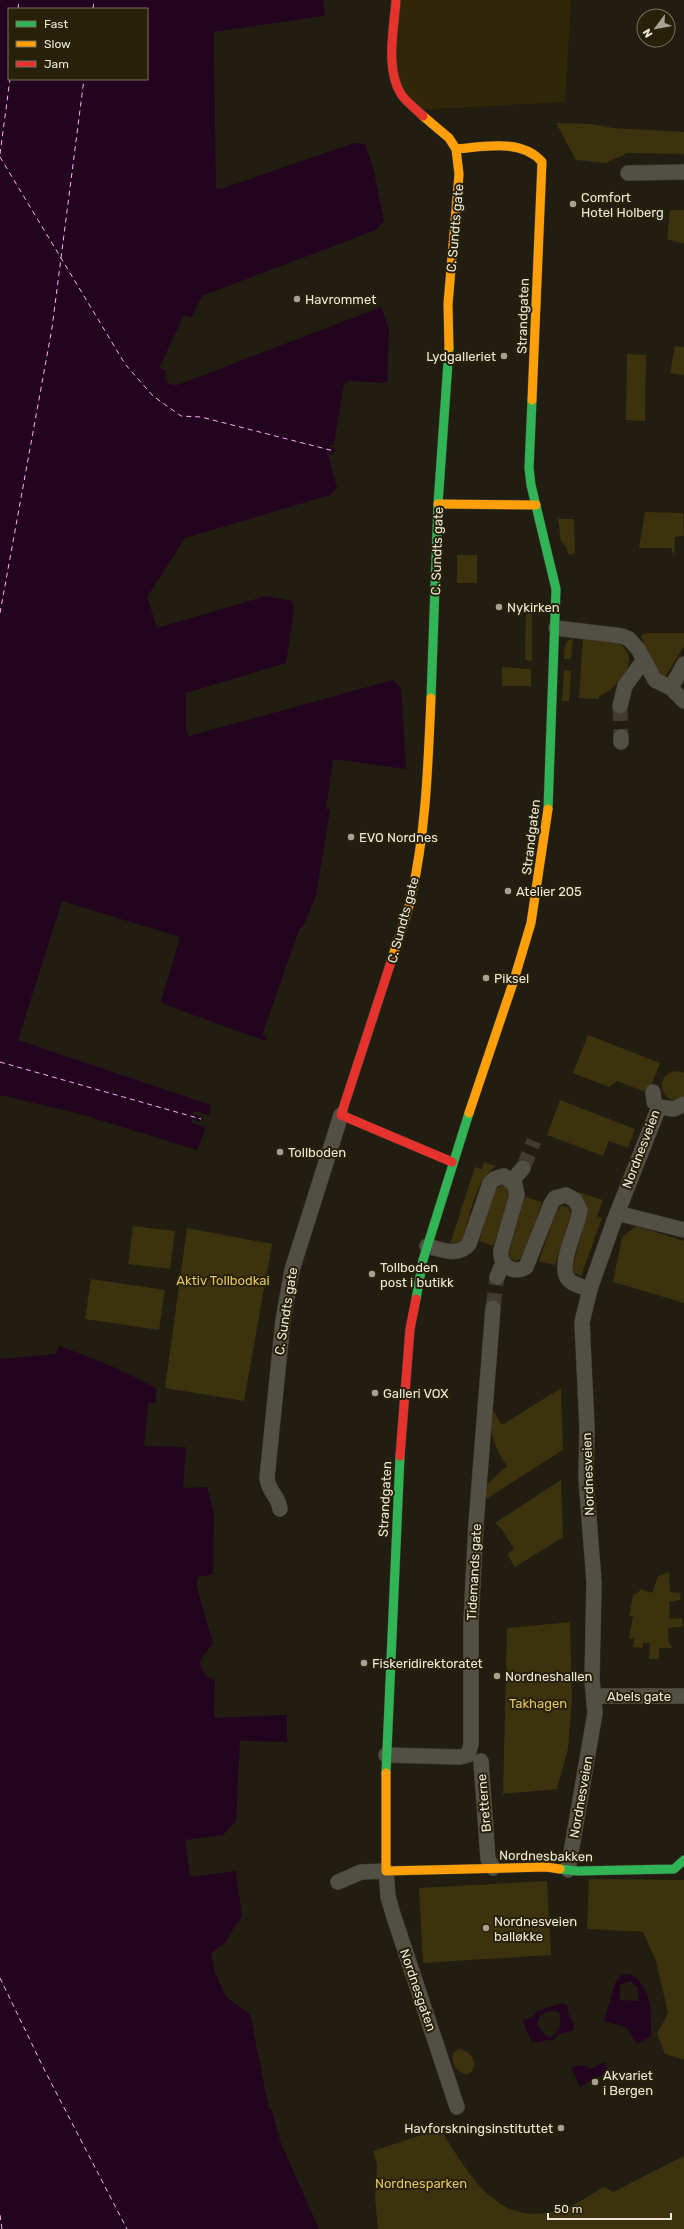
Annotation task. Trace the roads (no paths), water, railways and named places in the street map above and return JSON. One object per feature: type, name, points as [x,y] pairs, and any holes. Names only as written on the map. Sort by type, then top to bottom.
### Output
[{"type":"main road","points":[[396,0],[392,60],[401,94],[413,107],[449,138],[456,148]]},
{"type":"main road","name":"Strandgaten","points":[[386,1755],[398,1478],[410,1329],[427,1246],[452,1162],[514,980],[535,904],[548,821],[556,628],[554,574],[536,505],[529,468],[542,162],[540,158],[517,142],[456,148]]},
{"type":"main road","name":"C. Sundts gate","points":[[341,1115],[411,899],[423,829],[428,768],[438,504],[448,360],[448,304],[458,197],[459,174],[456,148]]},
{"type":"main road","points":[[438,504],[536,505]]},
{"type":"main road","points":[[341,1115],[452,1162]]},
{"type":"main road","name":"Nordnesgaten","points":[[386,1755],[386,1871]]},
{"type":"main road","name":"Nordnesbakken","points":[[386,1871],[546,1867],[568,1870],[674,1869],[682,1862]]},
{"type":"street","points":[[628,173],[684,172]]},
{"type":"street","points":[[556,628],[622,636],[629,639],[638,649],[643,661],[655,680],[671,688],[684,701]]},
{"type":"street","points":[[620,706],[625,686],[643,661]]},
{"type":"street","points":[[671,688],[684,664]]},
{"type":"street","name":"Nordnesveien","points":[[568,1870],[595,1713],[595,1696],[592,1680],[594,1582],[586,1479],[587,1427],[582,1322],[590,1289],[617,1213],[659,1107],[654,1102],[653,1092]]},
{"type":"street","points":[[659,1107],[674,1109],[684,1104]]},
{"type":"street","name":"C. Sundts gate","points":[[280,1509],[279,1499],[268,1488],[267,1478],[283,1320],[292,1270],[301,1238],[313,1208],[341,1115]]},
{"type":"street","points":[[512,1181],[523,1168]]},
{"type":"street","points":[[427,1246],[454,1252],[465,1249],[469,1244],[490,1183],[499,1176],[504,1176],[516,1185],[517,1195],[501,1250],[500,1270],[516,1270],[526,1266],[551,1204],[555,1198],[566,1195],[575,1200],[580,1210],[565,1263],[565,1274],[572,1283],[590,1289]]},
{"type":"street","points":[[617,1213],[684,1230]]},
{"type":"street","name":"Tidemands gate","points":[[386,1755],[460,1757],[468,1755],[471,1744],[471,1621],[476,1517],[493,1308]]},
{"type":"street","name":"Abels gate","points":[[595,1696],[684,1696]]},
{"type":"street","name":"Bretterne","points":[[481,1761],[488,1859],[493,1868]]},
{"type":"street","points":[[338,1882],[361,1872],[386,1871]]},
{"type":"street","name":"Nordnesgaten","points":[[386,1871],[388,1897],[391,1908],[411,1972],[418,1984],[457,2107]]},
{"type":"tunnel","points":[[620,706],[621,737]]},
{"type":"tunnel","points":[[523,1168],[534,1141]]},
{"type":"tunnel","points":[[493,1308],[497,1277]]},
{"type":"place","name":"Comfort Hotel Holberg","points":[[573,204]]},
{"type":"place","name":"Havrommet","points":[[297,299]]},
{"type":"place","name":"Lydgalleriet","points":[[504,356]]},
{"type":"place","name":"Nykirken","points":[[499,607]]},
{"type":"place","name":"EVO Nordnes","points":[[351,837]]},
{"type":"place","name":"Atelier 205","points":[[508,891]]},
{"type":"place","name":"Piksel","points":[[486,978]]},
{"type":"place","name":"Tollboden","points":[[280,1152]]},
{"type":"place","name":"Tollboden post i butikk","points":[[372,1274]]},
{"type":"place","name":"Galleri VOX","points":[[375,1393]]},
{"type":"place","name":"Fiskeridirektoratet","points":[[364,1663]]},
{"type":"place","name":"Nordneshallen","points":[[497,1676]]},
{"type":"place","name":"Nordnesveien balløkke","points":[[486,1928]]},
{"type":"place","name":"Akvariet i Bergen","points":[[595,2082]]},
{"type":"place","name":"Havforskningsinstituttet","points":[[561,2128]]},
{"type":"park label","name":"Aktiv Tollbodkai","points":[[223,1280]]},
{"type":"park label","name":"Takhagen","points":[[538,1703]]},
{"type":"park label","name":"Nordnesparken","points":[[421,2183]]}]
